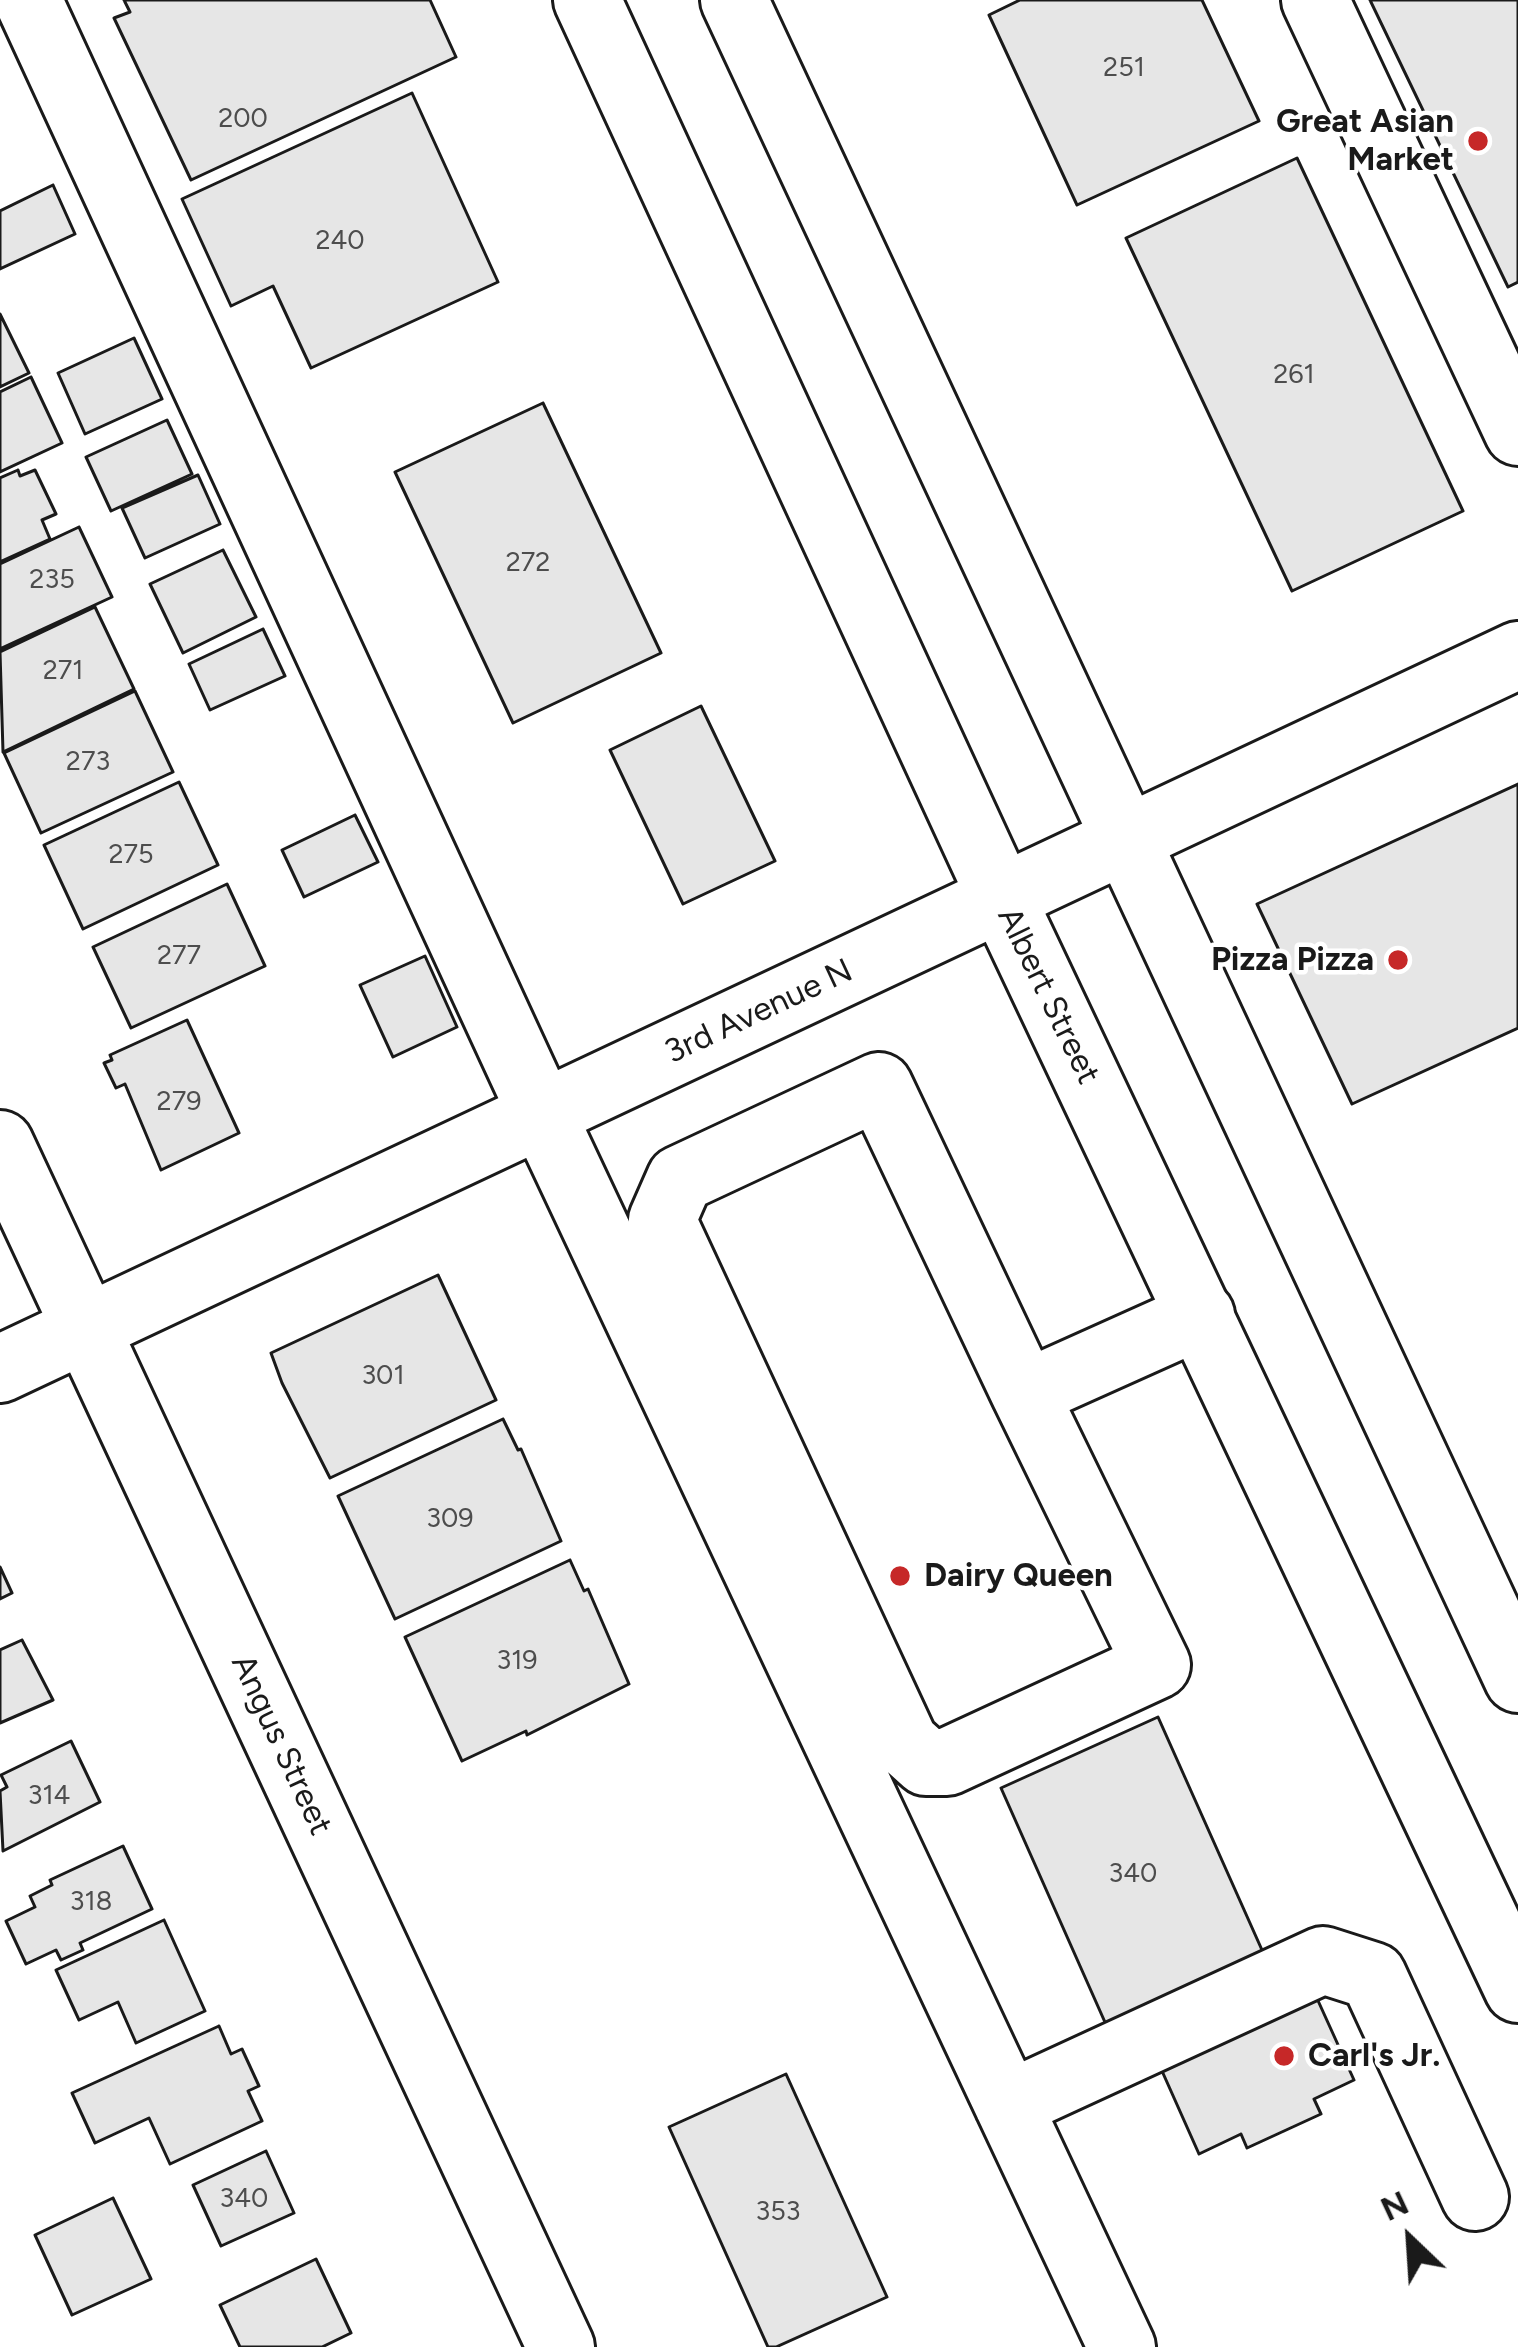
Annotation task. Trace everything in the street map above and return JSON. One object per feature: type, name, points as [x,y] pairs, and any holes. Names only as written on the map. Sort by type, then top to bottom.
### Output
[{"type":"main road","points":[[28,0],[542,1114],[1122,2347]]},
{"type":"main road","name":"Albert Street","points":[[587,0],[1000,898],[1518,1989]]},
{"type":"main road","points":[[734,0],[1518,1679]]},
{"type":"main road","points":[[1315,0],[1518,433]]},
{"type":"main road","name":"3rd Avenue N","points":[[0,1369],[1518,655]]},
{"type":"main road","points":[[879,1086],[1025,1394],[1157,1665],[946,1762],[926,1762],[905,1743],[662,1220],[680,1179],[879,1086]]},
{"type":"main road","name":"Angus Street","points":[[0,1144],[561,2347]]},
{"type":"main road","points":[[1025,1394],[1201,1315]]},
{"type":"main road","points":[[1008,2105],[1323,1960],[1373,1976],[1474,2197]]},
{"type":"building","points":[[124,0],[430,0],[456,57],[191,180],[114,18],[130,12]]},
{"type":"building","points":[[1020,0],[1202,0],[1259,121],[1077,205],[989,15]]},
{"type":"building","name":"Great Asian Market","points":[[1370,0],[1518,0],[1518,282],[1508,287]]},
{"type":"building","points":[[412,93],[498,282],[311,368],[273,286],[231,306],[182,199]]},
{"type":"building","points":[[1297,158],[1463,511],[1292,591],[1126,238]]},
{"type":"building","points":[[53,185],[75,234],[0,269],[0,211]]},
{"type":"building","points":[[0,314],[29,373],[0,387]]},
{"type":"building","points":[[134,338],[162,399],[85,434],[58,373]]},
{"type":"building","points":[[31,377],[62,443],[0,472],[0,392]]},
{"type":"building","points":[[543,403],[661,653],[513,723],[395,472]]},
{"type":"building","points":[[167,420],[192,474],[111,511],[86,457]]},
{"type":"building","points":[[18,470],[20,476],[35,470],[56,514],[42,520],[50,539],[0,562],[0,478]]},
{"type":"building","points":[[198,475],[220,524],[145,558],[122,508]]},
{"type":"building","points":[[79,527],[112,597],[0,649],[0,564]]},
{"type":"building","points":[[223,550],[256,617],[183,653],[150,584]]},
{"type":"building","points":[[95,607],[134,689],[3,752],[0,652]]},
{"type":"building","points":[[263,629],[285,676],[210,710],[189,664]]},
{"type":"building","points":[[135,691],[173,772],[41,833],[4,753]]},
{"type":"building","points":[[701,706],[775,861],[683,904],[610,750]]},
{"type":"building","points":[[179,782],[218,865],[83,929],[44,845]]},
{"type":"building","points":[[1518,784],[1518,1028],[1352,1104],[1257,904]]},
{"type":"building","points":[[355,815],[378,862],[304,897],[282,850]]},
{"type":"building","points":[[227,884],[265,966],[131,1028],[93,947]]},
{"type":"building","points":[[425,956],[457,1027],[393,1057],[360,985]]},
{"type":"building","points":[[187,1020],[239,1133],[161,1170],[125,1084],[116,1088],[104,1063],[112,1060],[110,1055]]},
{"type":"building","points":[[438,1275],[496,1400],[330,1478],[271,1353]]},
{"type":"building","points":[[503,1419],[561,1541],[395,1619],[338,1496]]},
{"type":"building","points":[[570,1560],[584,1591],[588,1589],[629,1684],[527,1735],[526,1731],[462,1761],[405,1637]]},
{"type":"building","points":[[0,1567],[12,1593],[0,1599]]},
{"type":"building","points":[[22,1640],[53,1700],[0,1723],[0,1650]]},
{"type":"building","points":[[1158,1717],[1266,1959],[1108,2029],[1001,1788]]},
{"type":"building","points":[[71,1741],[100,1802],[3,1851],[0,1791],[7,1787],[1,1775]]},
{"type":"building","points":[[123,1846],[152,1909],[80,1943],[83,1950],[61,1960],[56,1950],[26,1964],[6,1921],[35,1907],[30,1896],[52,1885],[50,1880]]},
{"type":"building","points":[[164,1920],[205,2011],[136,2043],[118,2002],[79,2020],[56,1970]]},
{"type":"building","points":[[1310,1983],[1354,2080],[1314,2099],[1321,2114],[1247,2148],[1241,2134],[1199,2154],[1154,2053]]},
{"type":"building","points":[[219,2026],[231,2054],[242,2049],[259,2086],[248,2091],[262,2121],[170,2164],[149,2118],[95,2143],[72,2093]]},
{"type":"building","points":[[786,2074],[887,2297],[768,2347],[669,2127]]},
{"type":"building","points":[[266,2151],[294,2213],[221,2246],[193,2185]]},
{"type":"building","points":[[113,2198],[151,2279],[72,2315],[35,2235]]},
{"type":"building","points":[[316,2259],[351,2333],[322,2347],[240,2347],[220,2305]]},
{"type":"place","name":"Great Asian Market","points":[[1478,141]]},
{"type":"place","name":"Pizza Pizza","points":[[1398,960]]},
{"type":"place","name":"Dairy Queen","points":[[900,1576]]},
{"type":"place","name":"Carl's Jr.","points":[[1284,2056]]}]
